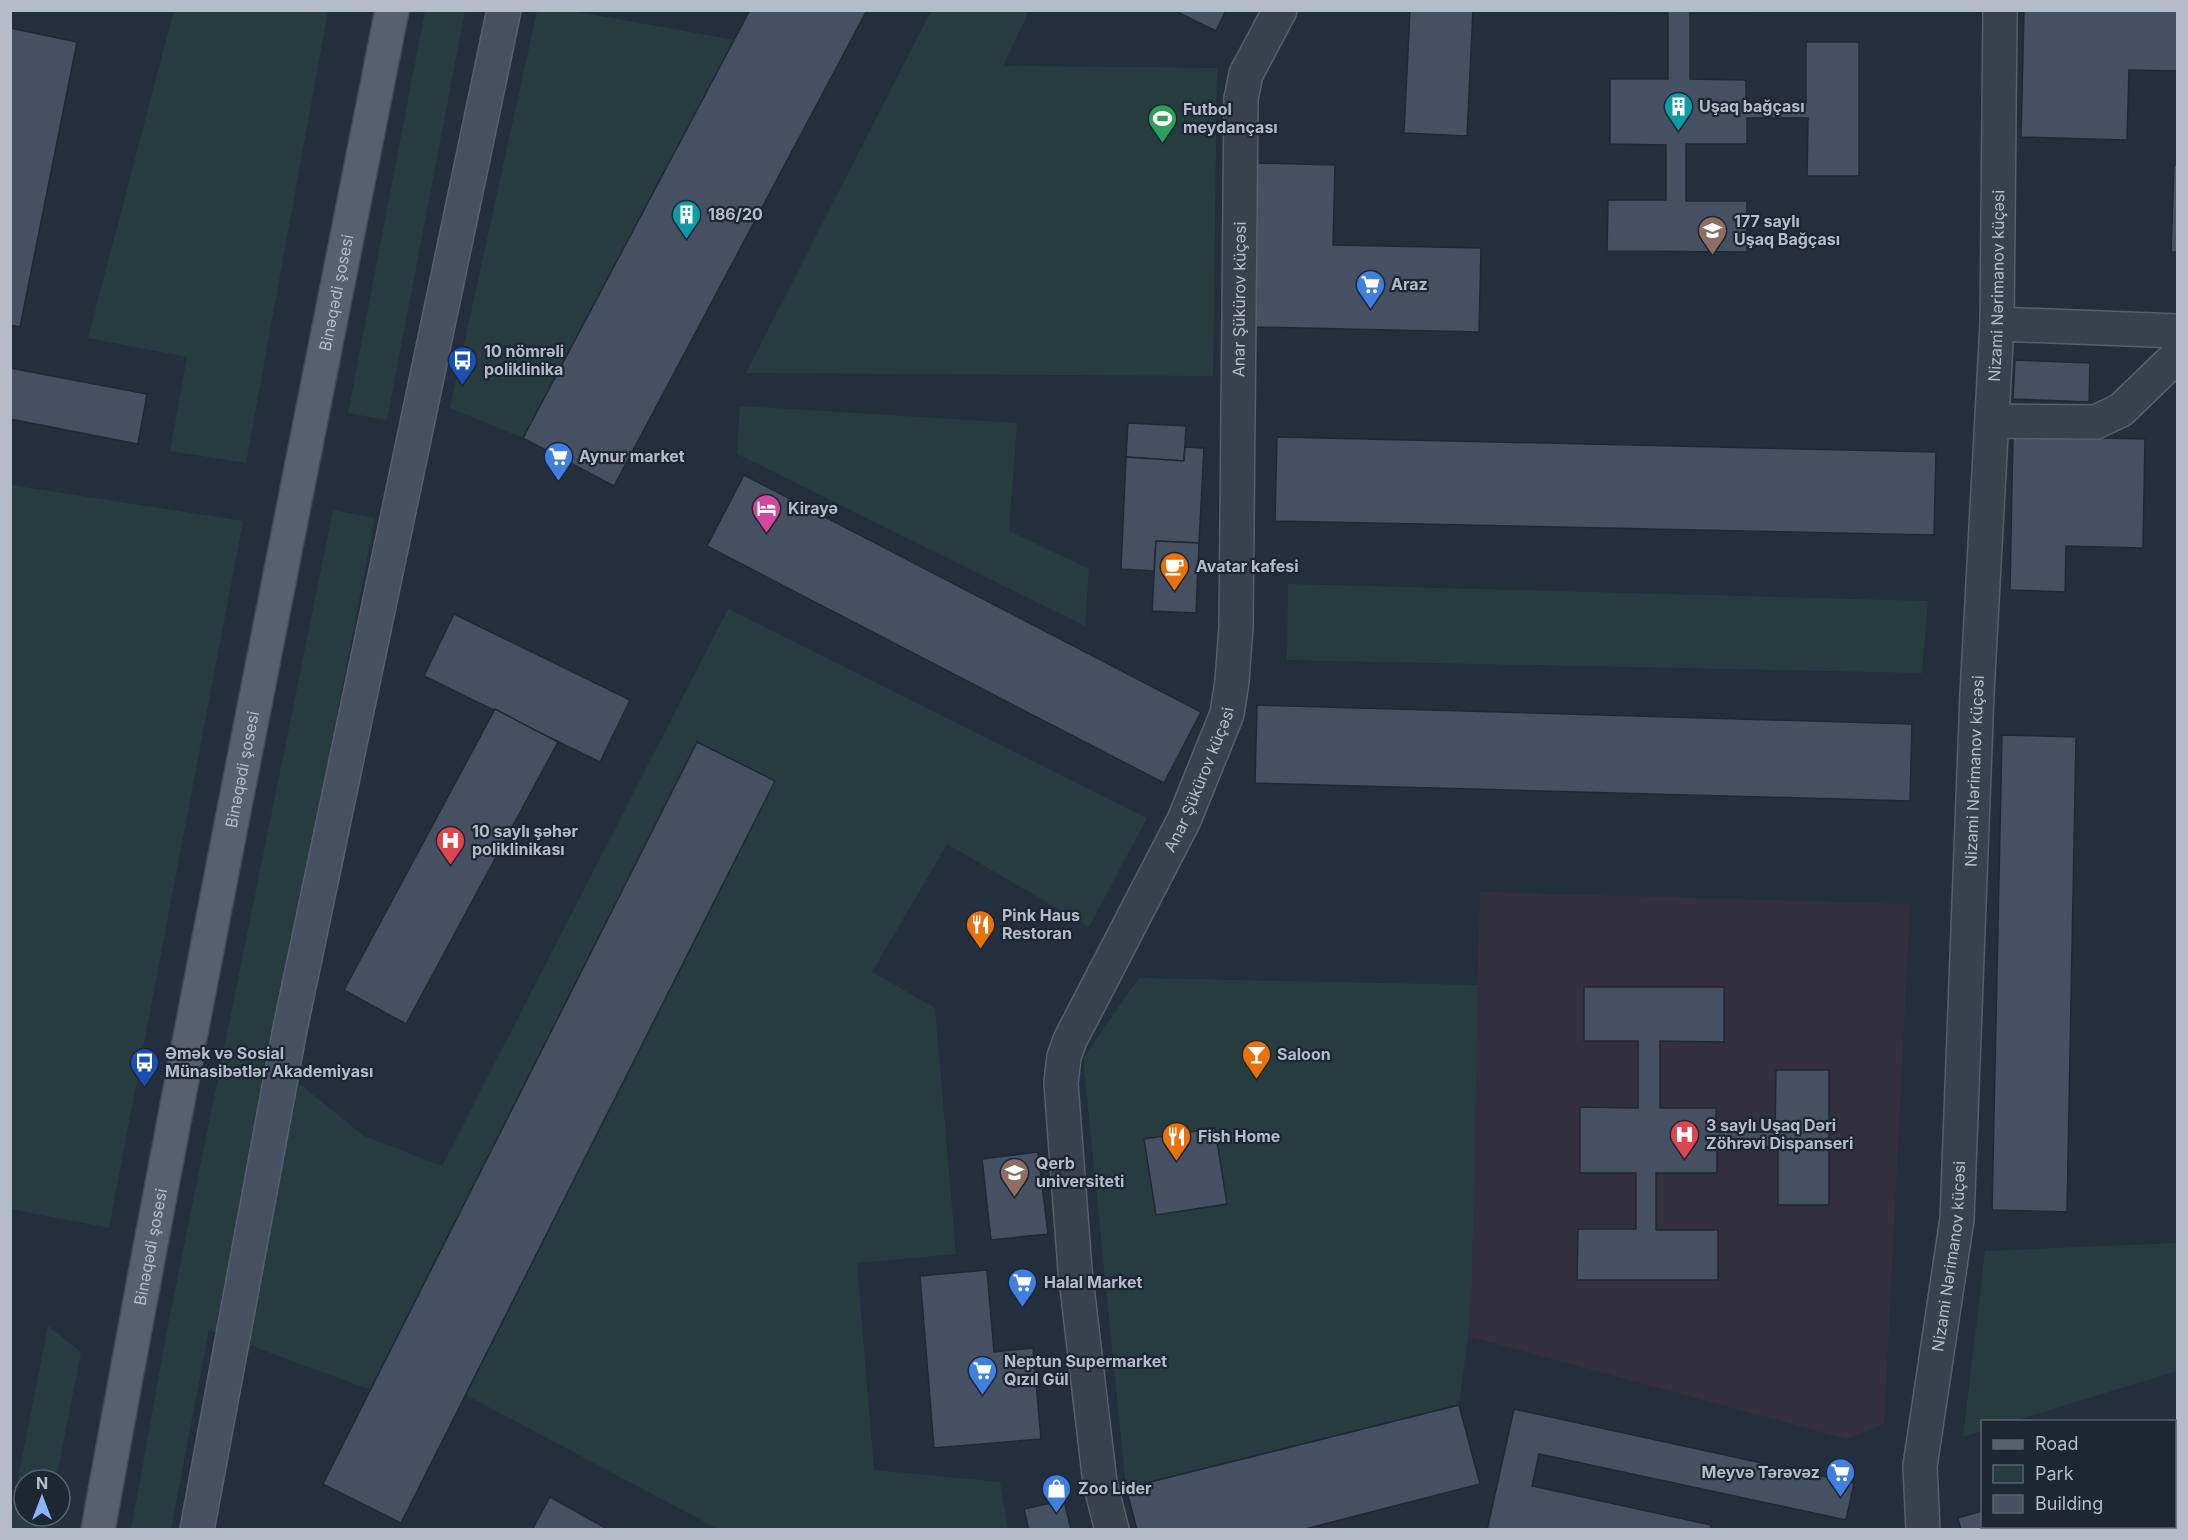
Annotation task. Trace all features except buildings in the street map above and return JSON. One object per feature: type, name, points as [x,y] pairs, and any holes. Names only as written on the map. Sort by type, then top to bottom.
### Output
[{"type":"main road","name":"Binəqədi şosesi","points":[[98,1530],[144,1279],[289,528],[392,10]]},
{"type":"street","points":[[197,1530],[290,1029],[504,10]]},
{"type":"street","name":"Anar Şükürov küçəsi","points":[[1112,1530],[1099,1473],[1075,1270],[1061,1083],[1064,1057],[1070,1040],[1184,820],[1227,714],[1236,627],[1241,99],[1246,74],[1280,10]]},
{"type":"street","name":"Nizami Nərimanov küçəsi","points":[[1923,1530],[1920,1466],[1957,1219],[1977,694],[1996,324],[2000,10]]},
{"type":"street","points":[[1996,324],[2178,331]]},
{"type":"street","points":[[1992,421],[2096,422],[2121,410],[2178,355]]},
{"type":"shaded area","name":"3 saylı Uşaq Dəri Zöhrəvi Dispanseri","points":[[1480,892],[1910,904],[1884,1424],[1847,1439],[1468,1336]]},
{"type":"green space","points":[[174,10],[328,11],[246,463],[170,451],[187,357],[88,338]]},
{"type":"green space","points":[[425,11],[465,11],[387,420],[348,413]]},
{"type":"green space","points":[[537,11],[573,11],[734,40],[523,438],[450,408]]},
{"type":"green space","points":[[931,11],[1029,11],[1003,66],[1217,68],[1213,376],[746,373]]},
{"type":"green space","points":[[740,406],[1017,423],[1009,531],[1089,569],[1085,626],[737,454]]},
{"type":"green space","points":[[11,485],[243,521],[109,1228],[11,1209]]},
{"type":"green space","points":[[333,510],[375,518],[270,1060],[364,1136],[442,1166],[728,609],[1147,818],[1089,927],[947,844],[872,972],[935,1008],[956,1254],[857,1263],[874,1470],[1000,1482],[1008,1529],[718,1529],[466,1395],[775,781],[698,742],[371,1390],[209,1330],[171,1529],[131,1530],[168,1325]]},
{"type":"green space","points":[[1288,584],[1928,601],[1922,673],[1287,660]]},
{"type":"green space","points":[[1139,978],[1478,985],[1472,1283],[1459,1405],[1126,1488],[1083,1058]]},
{"type":"green space","points":[[2177,1243],[2177,1371],[2017,1420],[1981,1420],[1981,1431],[1963,1437],[1985,1251]]},
{"type":"green space","points":[[48,1326],[81,1352],[58,1468],[20,1468]]},
{"type":"green space","points":[[12,1509],[12,1528],[47,1529],[11,1529]]},
{"type":"place","name":"Uşaq bağçası","points":[[1678,132]]},
{"type":"place","name":"Futbol meydançası","points":[[1162,144]]},
{"type":"place","name":"186/20","points":[[687,240]]},
{"type":"place","name":"177 saylı Uşaq Bağçası","points":[[1713,256]]},
{"type":"place","name":"Araz","points":[[1370,310]]},
{"type":"place","name":"10 nömrəli poliklinika","points":[[463,386]]},
{"type":"place","name":"Aynur market","points":[[558,482]]},
{"type":"place","name":"Kirayə","points":[[767,534]]},
{"type":"place","name":"Avatar kafesi","points":[[1175,592]]},
{"type":"place","name":"10 saylı şəhər poliklinikası","points":[[451,866]]},
{"type":"place","name":"Pink Haus Restoran","points":[[981,950]]},
{"type":"place","name":"Saloon","points":[[1256,1080]]},
{"type":"place","name":"Əmək və Sosial Münasibətlər Akademiyası","points":[[144,1088]]},
{"type":"place","name":"3 saylı Uşaq Dəri Zöhrəvi Dispanseri","points":[[1685,1160]]},
{"type":"place","name":"Fish Home","points":[[1177,1162]]},
{"type":"place","name":"Qerb universiteti","points":[[1015,1198]]},
{"type":"place","name":"Halal Market","points":[[1023,1308]]},
{"type":"place","name":"Neptun Supermarket Qızıl Gül","points":[[983,1396]]},
{"type":"place","name":"Meyvə Tərəvəz","points":[[1841,1498]]},
{"type":"place","name":"Zoo Lider","points":[[1057,1514]]}]
